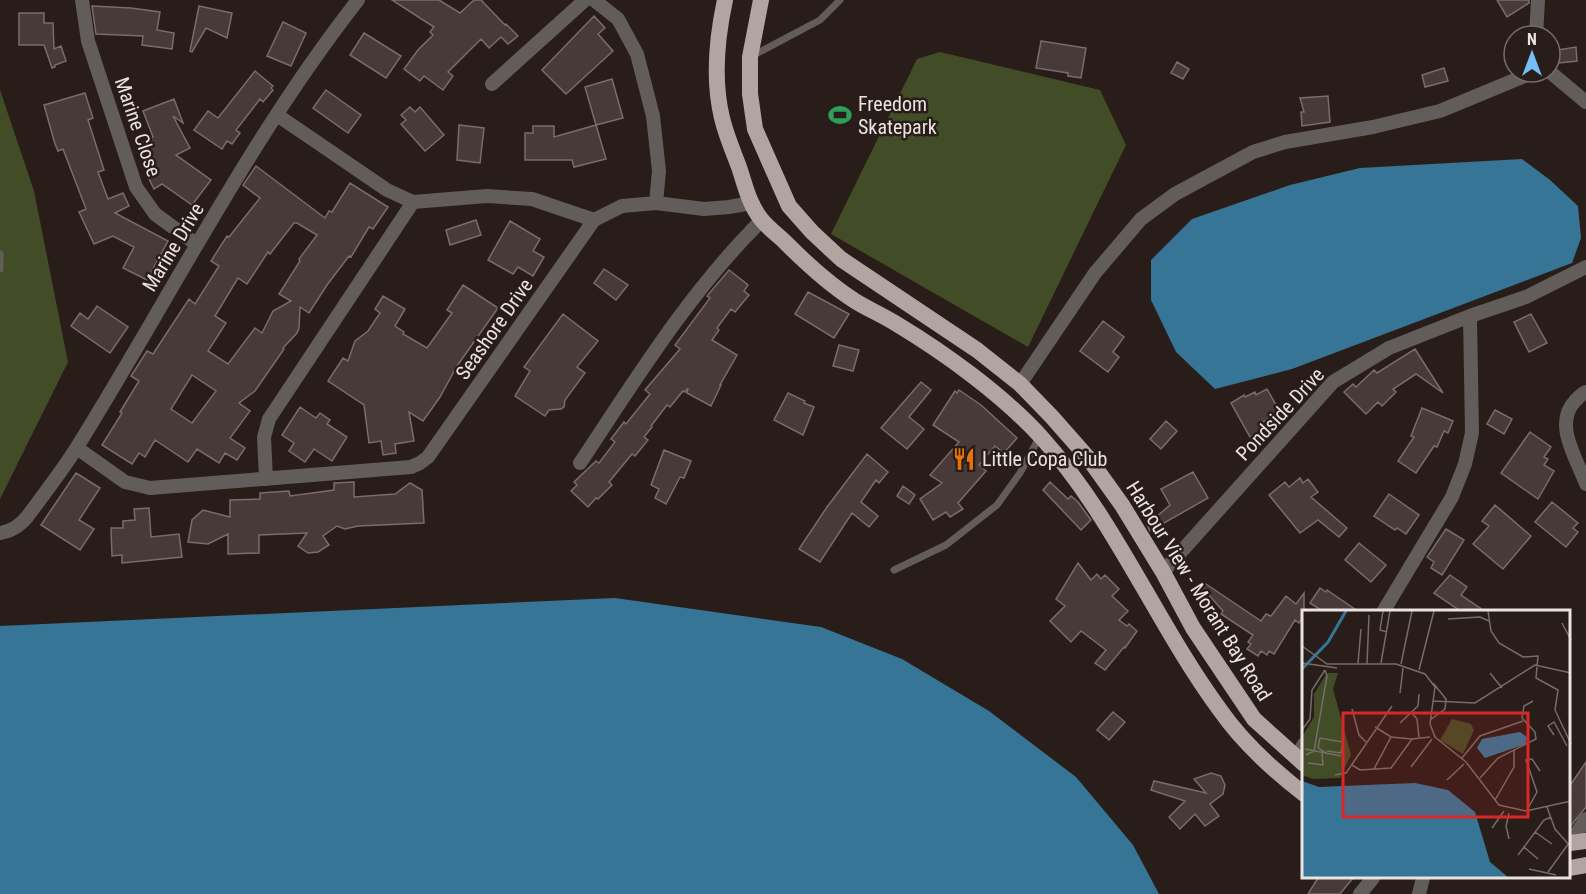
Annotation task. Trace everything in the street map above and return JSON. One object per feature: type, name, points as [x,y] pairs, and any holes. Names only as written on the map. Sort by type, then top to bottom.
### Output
[{"type":"highway","points":[[725,0],[720,23],[717,80],[722,118],[751,203],[762,220],[824,279],[954,362],[1041,436],[1090,500],[1166,628],[1221,712],[1249,746],[1302,792]]},
{"type":"highway","name":"Harbour View - Morant Bay Road","points":[[761,0],[750,57],[750,94],[755,129],[789,206],[841,259],[977,350],[1020,384],[1052,417],[1089,459],[1122,505],[1194,628],[1254,719],[1301,755]]},
{"type":"highway","points":[[1571,843],[1586,841]]},
{"type":"highway","points":[[1571,868],[1586,865]]},
{"type":"street","name":"Marine Close","points":[[82,0],[88,41],[136,187],[155,214],[196,244]]},
{"type":"street","name":"Marine Drive","points":[[0,533],[20,525],[76,448],[196,244],[277,115],[358,0]]},
{"type":"street","points":[[492,84],[585,0]]},
{"type":"street","points":[[594,0],[618,19],[637,54],[653,116],[658,171],[656,203]]},
{"type":"street","points":[[1537,24],[1538,0]]},
{"type":"street","points":[[1562,82],[1586,102]]},
{"type":"street","points":[[1020,384],[1095,273],[1141,219],[1175,194],[1253,152],[1285,142],[1373,127],[1440,111],[1505,84]]},
{"type":"street","points":[[277,115],[387,190],[413,202],[487,196],[532,199],[594,220]]},
{"type":"street","points":[[266,479],[264,437],[269,418],[413,202]]},
{"type":"street","name":"Seashore Drive","points":[[76,448],[125,482],[150,488],[399,469],[420,463],[428,457],[594,220],[622,206],[656,203],[704,210],[751,203]]},
{"type":"street","points":[[580,463],[670,330],[730,251],[762,220]]},
{"type":"street","name":"Pondside Drive","points":[[1163,572],[1333,382],[1389,348],[1526,297],[1586,267]]},
{"type":"street","points":[[1384,610],[1452,497],[1465,464],[1472,433],[1470,316]]},
{"type":"street","points":[[1586,393],[1582,393],[1564,419],[1568,439],[1586,484]]},
{"type":"street","points":[[1571,840],[1586,819]]},
{"type":"street","points":[[1360,894],[1372,879]]},
{"type":"street","points":[[1419,894],[1423,879]]},
{"type":"lane","points":[[750,57],[820,20],[840,0]]},
{"type":"lane","points":[[0,254],[0,269]]},
{"type":"lane","points":[[894,570],[946,545],[997,505],[1020,473],[1041,436]]},
{"type":"green space","points":[[940,52],[1100,90],[1126,145],[1028,347],[831,234],[917,59]]},
{"type":"green space","points":[[0,90],[34,191],[68,362],[0,499]]},
{"type":"water","points":[[1522,159],[1550,180],[1578,206],[1581,238],[1572,263],[1292,369],[1215,389],[1176,352],[1151,300],[1151,260],[1192,219],[1290,185],[1360,168]]},
{"type":"water","points":[[615,598],[821,627],[902,659],[989,711],[1076,777],[1133,845],[1159,894],[0,894],[0,626]]},
{"type":"building","points":[[392,0],[439,0],[460,13],[474,0],[481,0],[518,36],[508,44],[501,37],[489,48],[481,39],[448,72],[453,76],[443,90],[424,76],[420,81],[404,69],[433,35],[430,32],[434,27]]},
{"type":"building","points":[[1497,0],[1529,0],[1529,3],[1507,17]]},
{"type":"building","points":[[92,6],[160,12],[157,30],[174,33],[172,49],[142,45],[143,36],[96,34]]},
{"type":"building","points":[[199,6],[232,13],[227,38],[206,28],[192,52],[190,51]]},
{"type":"building","points":[[19,13],[44,13],[44,23],[53,23],[54,49],[61,46],[66,61],[52,68],[44,45],[19,45]]},
{"type":"building","points":[[594,16],[605,28],[598,34],[613,51],[566,94],[542,70]]},
{"type":"building","points":[[283,22],[306,33],[291,66],[267,56]]},
{"type":"building","points":[[364,33],[401,56],[386,78],[350,55]]},
{"type":"building","points":[[1041,41],[1086,48],[1081,78],[1068,76],[1068,73],[1036,68]]},
{"type":"building","points":[[1576,47],[1577,61],[1562,63],[1562,49]]},
{"type":"building","points":[[1177,62],[1189,69],[1183,79],[1171,73]]},
{"type":"building","points":[[1444,68],[1448,81],[1425,87],[1422,75]]},
{"type":"building","points":[[255,71],[273,86],[271,88],[273,90],[263,102],[260,99],[236,130],[240,133],[232,144],[227,141],[222,149],[194,130],[208,111],[218,118]]},
{"type":"building","points":[[612,79],[623,118],[596,125],[585,87]]},
{"type":"building","points":[[326,90],[361,115],[348,133],[313,108]]},
{"type":"building","points":[[85,93],[93,118],[88,120],[104,170],[98,172],[108,199],[123,193],[129,206],[115,213],[168,241],[147,280],[123,268],[134,247],[113,236],[94,244],[79,212],[86,209],[63,149],[58,151],[55,144],[44,105]]},
{"type":"building","points":[[1328,96],[1330,122],[1302,126],[1301,112],[1304,112],[1300,98]]},
{"type":"building","points":[[174,99],[183,123],[173,116],[190,148],[176,155],[211,180],[192,205],[162,184],[154,189],[148,177],[156,172],[141,143],[153,137],[143,111]]},
{"type":"building","points":[[410,107],[415,112],[420,107],[444,135],[425,151],[401,124],[406,120],[401,115]]},
{"type":"building","points":[[459,125],[484,128],[480,163],[457,160]]},
{"type":"building","points":[[596,125],[606,159],[574,167],[572,160],[525,160],[525,133],[533,133],[533,126],[554,126],[554,137]]},
{"type":"building","points":[[256,166],[325,218],[329,211],[332,212],[350,183],[388,207],[373,229],[369,227],[351,257],[349,256],[327,285],[309,313],[300,307],[297,333],[283,348],[255,391],[239,403],[250,411],[230,438],[245,448],[237,460],[225,453],[219,463],[197,449],[188,462],[155,440],[145,457],[139,453],[132,464],[102,445],[139,381],[131,376],[147,351],[153,354],[189,299],[195,304],[219,266],[211,261],[227,236],[229,237],[260,198],[243,185]],"holes":[[[294,223],[317,235],[299,259],[300,261],[279,294],[291,301],[273,311],[262,333],[255,328],[228,364],[208,351],[226,323],[215,316],[238,278],[247,284],[268,252],[270,254]],[[192,375],[216,391],[192,423],[171,409]]]},
{"type":"building","points":[[476,220],[481,235],[450,245],[446,230]]},
{"type":"building","points":[[510,221],[540,239],[533,251],[544,257],[533,276],[518,267],[513,274],[488,260]]},
{"type":"building","points":[[604,269],[628,285],[616,300],[594,283]]},
{"type":"building","points":[[729,270],[748,285],[744,291],[749,295],[735,312],[731,309],[717,328],[719,330],[712,340],[737,355],[711,406],[687,393],[688,388],[685,392],[683,391],[670,407],[667,405],[651,426],[644,437],[648,440],[635,456],[632,454],[609,482],[612,485],[588,507],[571,491],[577,485],[574,482],[596,461],[599,463],[615,442],[611,439],[650,394],[645,390],[680,349],[675,345],[710,298],[707,296]]},
{"type":"building","points":[[463,285],[498,308],[457,366],[440,397],[423,421],[409,412],[414,441],[395,444],[396,453],[383,455],[381,441],[369,443],[364,405],[328,381],[343,358],[348,361],[355,341],[368,331],[380,313],[375,309],[383,296],[405,309],[395,326],[404,332],[403,334],[427,348],[452,313],[447,310]]},
{"type":"building","points":[[808,292],[849,314],[834,338],[795,314]]},
{"type":"building","points":[[97,306],[128,327],[110,353],[71,326],[80,313],[88,319]]},
{"type":"building","points":[[563,314],[598,341],[577,367],[585,373],[565,400],[564,407],[549,410],[545,416],[515,396],[530,371],[524,367]]},
{"type":"building","points":[[1531,314],[1547,343],[1529,352],[1514,322]]},
{"type":"building","points":[[1103,321],[1124,337],[1113,352],[1119,357],[1108,372],[1080,351]]},
{"type":"building","points":[[839,345],[859,350],[853,371],[833,366]]},
{"type":"building","points":[[1415,349],[1443,393],[1416,374],[1393,389],[1396,392],[1382,406],[1378,402],[1366,414],[1344,392],[1353,384],[1356,387],[1374,370],[1377,373]]},
{"type":"building","points":[[921,382],[931,390],[909,417],[924,429],[907,449],[881,428]]},
{"type":"building","points":[[1267,389],[1280,412],[1259,424],[1263,430],[1250,437],[1231,403],[1244,395],[1245,397],[1255,392],[1256,395]]},
{"type":"building","points":[[959,390],[981,405],[1017,438],[1004,453],[995,446],[979,465],[986,471],[958,503],[963,509],[950,517],[946,512],[933,520],[920,499],[942,483],[930,475],[959,442],[933,425],[955,391],[957,393]]},
{"type":"building","points":[[788,393],[814,407],[803,435],[774,420]]},
{"type":"building","points":[[300,407],[316,418],[320,413],[330,420],[327,424],[347,437],[332,461],[314,449],[305,462],[289,451],[294,443],[282,435]]},
{"type":"building","points":[[1422,408],[1453,421],[1448,433],[1444,431],[1437,447],[1434,446],[1416,473],[1398,461],[1414,437],[1411,436]]},
{"type":"building","points":[[1495,410],[1512,419],[1504,434],[1487,424]]},
{"type":"building","points":[[1166,421],[1177,431],[1161,449],[1150,439]]},
{"type":"building","points":[[1530,432],[1551,447],[1544,457],[1548,459],[1544,465],[1554,471],[1538,499],[1501,473]]},
{"type":"building","points":[[664,450],[691,461],[684,478],[680,477],[666,504],[655,498],[659,489],[651,485]]},
{"type":"building","points":[[867,454],[888,472],[879,483],[876,480],[861,502],[878,516],[869,527],[852,513],[820,562],[799,549]]},
{"type":"building","points":[[1193,472],[1208,498],[1150,531],[1147,525],[1170,505],[1161,489]]},
{"type":"building","points":[[76,473],[100,488],[79,520],[94,529],[80,550],[41,525]]},
{"type":"building","points":[[1300,478],[1303,483],[1308,479],[1318,492],[1311,497],[1347,528],[1339,537],[1318,520],[1300,533],[1269,495],[1285,482],[1289,487]]},
{"type":"building","points":[[354,482],[354,497],[395,494],[410,483],[422,490],[424,523],[358,526],[345,529],[337,526],[323,536],[329,545],[318,552],[308,553],[298,546],[307,533],[259,535],[259,553],[228,554],[228,534],[208,544],[188,542],[192,520],[203,510],[230,517],[230,500],[260,499],[260,493],[289,491],[290,496],[334,490],[334,483]]},
{"type":"building","points":[[1050,482],[1068,499],[1071,496],[1078,502],[1091,520],[1081,530],[1043,490]]},
{"type":"building","points":[[903,486],[915,495],[909,504],[897,496]]},
{"type":"building","points":[[1389,494],[1419,515],[1406,534],[1397,528],[1395,530],[1374,516]]},
{"type":"building","points":[[1552,502],[1578,523],[1573,528],[1578,532],[1566,547],[1535,522]]},
{"type":"building","points":[[1495,505],[1531,536],[1503,569],[1473,544],[1489,526],[1482,521]]},
{"type":"building","points":[[149,508],[151,537],[179,534],[182,557],[122,563],[122,555],[112,556],[111,528],[123,528],[123,521],[135,520],[134,509]]},
{"type":"building","points":[[1446,529],[1464,540],[1442,575],[1431,568],[1434,562],[1427,557]]},
{"type":"building","points":[[1359,543],[1386,565],[1371,582],[1345,560]]},
{"type":"building","points":[[1078,563],[1091,580],[1097,574],[1101,579],[1105,575],[1119,589],[1112,596],[1128,611],[1119,620],[1127,626],[1129,624],[1137,631],[1105,670],[1095,663],[1106,650],[1081,631],[1071,642],[1050,621],[1065,606],[1056,599]]},
{"type":"building","points":[[1450,575],[1467,587],[1461,595],[1483,610],[1459,610],[1434,593]]},
{"type":"building","points":[[1203,582],[1261,621],[1266,614],[1271,616],[1286,596],[1296,604],[1304,593],[1302,618],[1299,623],[1295,620],[1274,654],[1269,651],[1267,655],[1261,651],[1258,656],[1247,649],[1251,644],[1248,642],[1253,635],[1221,614],[1223,611],[1200,585]]},
{"type":"building","points":[[1320,588],[1326,592],[1327,590],[1356,610],[1321,610],[1310,603]]},
{"type":"building","points":[[1113,712],[1125,722],[1109,740],[1097,730]]},
{"type":"building","points":[[1586,762],[1586,807],[1571,826],[1571,784]]},
{"type":"building","points":[[1211,773],[1221,776],[1225,785],[1223,794],[1210,804],[1219,816],[1205,826],[1195,814],[1180,829],[1169,817],[1185,801],[1151,790],[1154,781],[1206,793],[1194,779]]},
{"type":"building","points":[[1317,879],[1352,879],[1340,894],[1308,894]]},
{"type":"place","name":"Freedom Skatepark","points":[[840,115]]},
{"type":"place","name":"Little Copa Club","points":[[964,459]]}]
